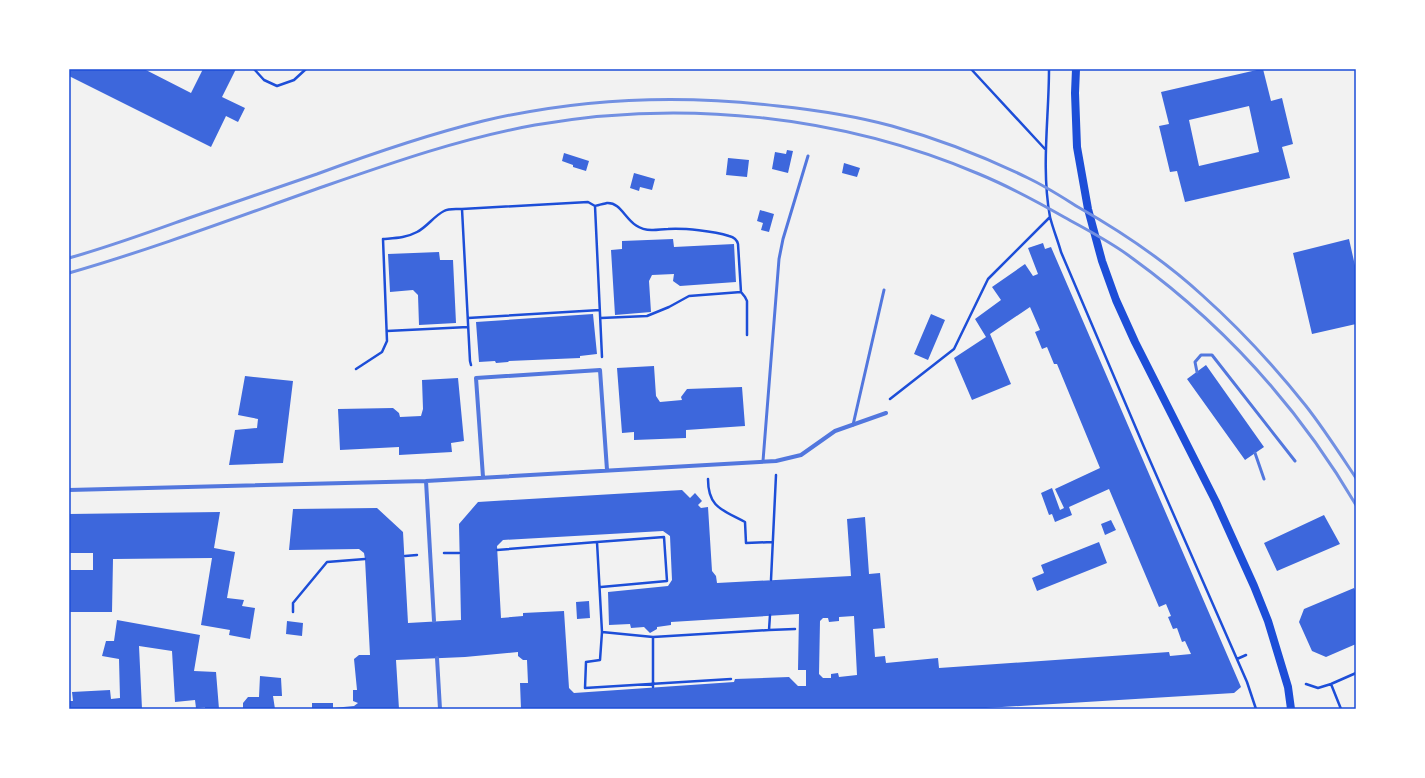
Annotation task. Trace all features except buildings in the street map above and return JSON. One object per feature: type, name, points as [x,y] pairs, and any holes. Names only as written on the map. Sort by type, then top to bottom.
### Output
[{"type":"main road","points":[[1076,69],[1075,93],[1077,147],[1086,200],[1102,261],[1116,300],[1135,342],[1216,502],[1254,586],[1268,621],[1288,687],[1291,709]]},
{"type":"street","points":[[483,477],[476,378],[600,370],[608,470]]},
{"type":"street","points":[[69,490],[426,481],[776,461],[801,455],[836,431],[886,413]]},
{"type":"street","points":[[426,481],[434,621]]},
{"type":"street","points":[[437,658],[440,709]]},
{"type":"lane","points":[[763,461],[779,259],[783,239],[808,156]]},
{"type":"lane","points":[[853,425],[884,290]]},
{"type":"lane","points":[[1197,372],[1195,362],[1201,355],[1212,355],[1295,461]]},
{"type":"lane","points":[[1255,453],[1264,479]]},
{"type":"path","points":[[254,69],[264,80],[277,86],[294,80],[306,69]]},
{"type":"path","points":[[971,69],[1045,149]]},
{"type":"path","points":[[1049,69],[1045,149],[1046,179],[1050,217],[1053,227],[1062,252],[1132,418],[1237,660],[1256,709]]},
{"type":"path","points":[[356,369],[382,352],[387,341],[384,239],[410,235],[423,228],[444,211],[449,209],[588,202],[594,206],[607,203],[622,210],[630,222],[645,230],[698,230],[730,236],[737,241],[738,244],[741,292],[747,301],[747,335]]},
{"type":"path","points":[[594,206],[603,354],[600,370]]},
{"type":"path","points":[[462,209],[470,361],[476,378]]},
{"type":"path","points":[[886,413],[890,400],[954,349],[988,279],[1050,217]]},
{"type":"path","points":[[601,318],[647,316],[669,307],[689,296],[741,292]]},
{"type":"path","points":[[468,318],[600,310]]},
{"type":"path","points":[[387,331],[468,327]]},
{"type":"path","points":[[771,580],[776,461]]},
{"type":"path","points":[[708,465],[708,492],[717,507],[745,522],[746,543],[772,542]]},
{"type":"path","points":[[497,550],[664,537],[667,581],[600,588]]},
{"type":"path","points":[[597,542],[602,632],[600,660],[586,662],[585,688],[731,679]]},
{"type":"path","points":[[293,612],[293,603],[327,562],[365,559]]},
{"type":"path","points":[[769,630],[770,615]]},
{"type":"path","points":[[602,632],[653,637],[795,629]]},
{"type":"path","points":[[653,637],[653,687]]},
{"type":"path","points":[[1237,660],[1246,655]]},
{"type":"path","points":[[1306,684],[1318,688],[1356,673]]},
{"type":"path","points":[[1331,684],[1341,709]]},
{"type":"railway","points":[[69,258],[128,240],[399,145],[462,126],[519,113],[593,103],[667,99],[741,102],[835,114],[878,122],[910,131],[962,149],[995,163],[1047,188],[1143,248],[1188,282],[1230,321],[1257,349],[1306,406],[1356,478]]},
{"type":"railway","points":[[69,273],[166,242],[403,160],[508,130],[591,117],[647,113],[704,114],[760,118],[816,126],[872,138],[926,154],[979,174],[1032,200],[1099,236],[1124,252],[1197,311],[1257,370],[1310,435],[1334,469],[1356,505]]}]
